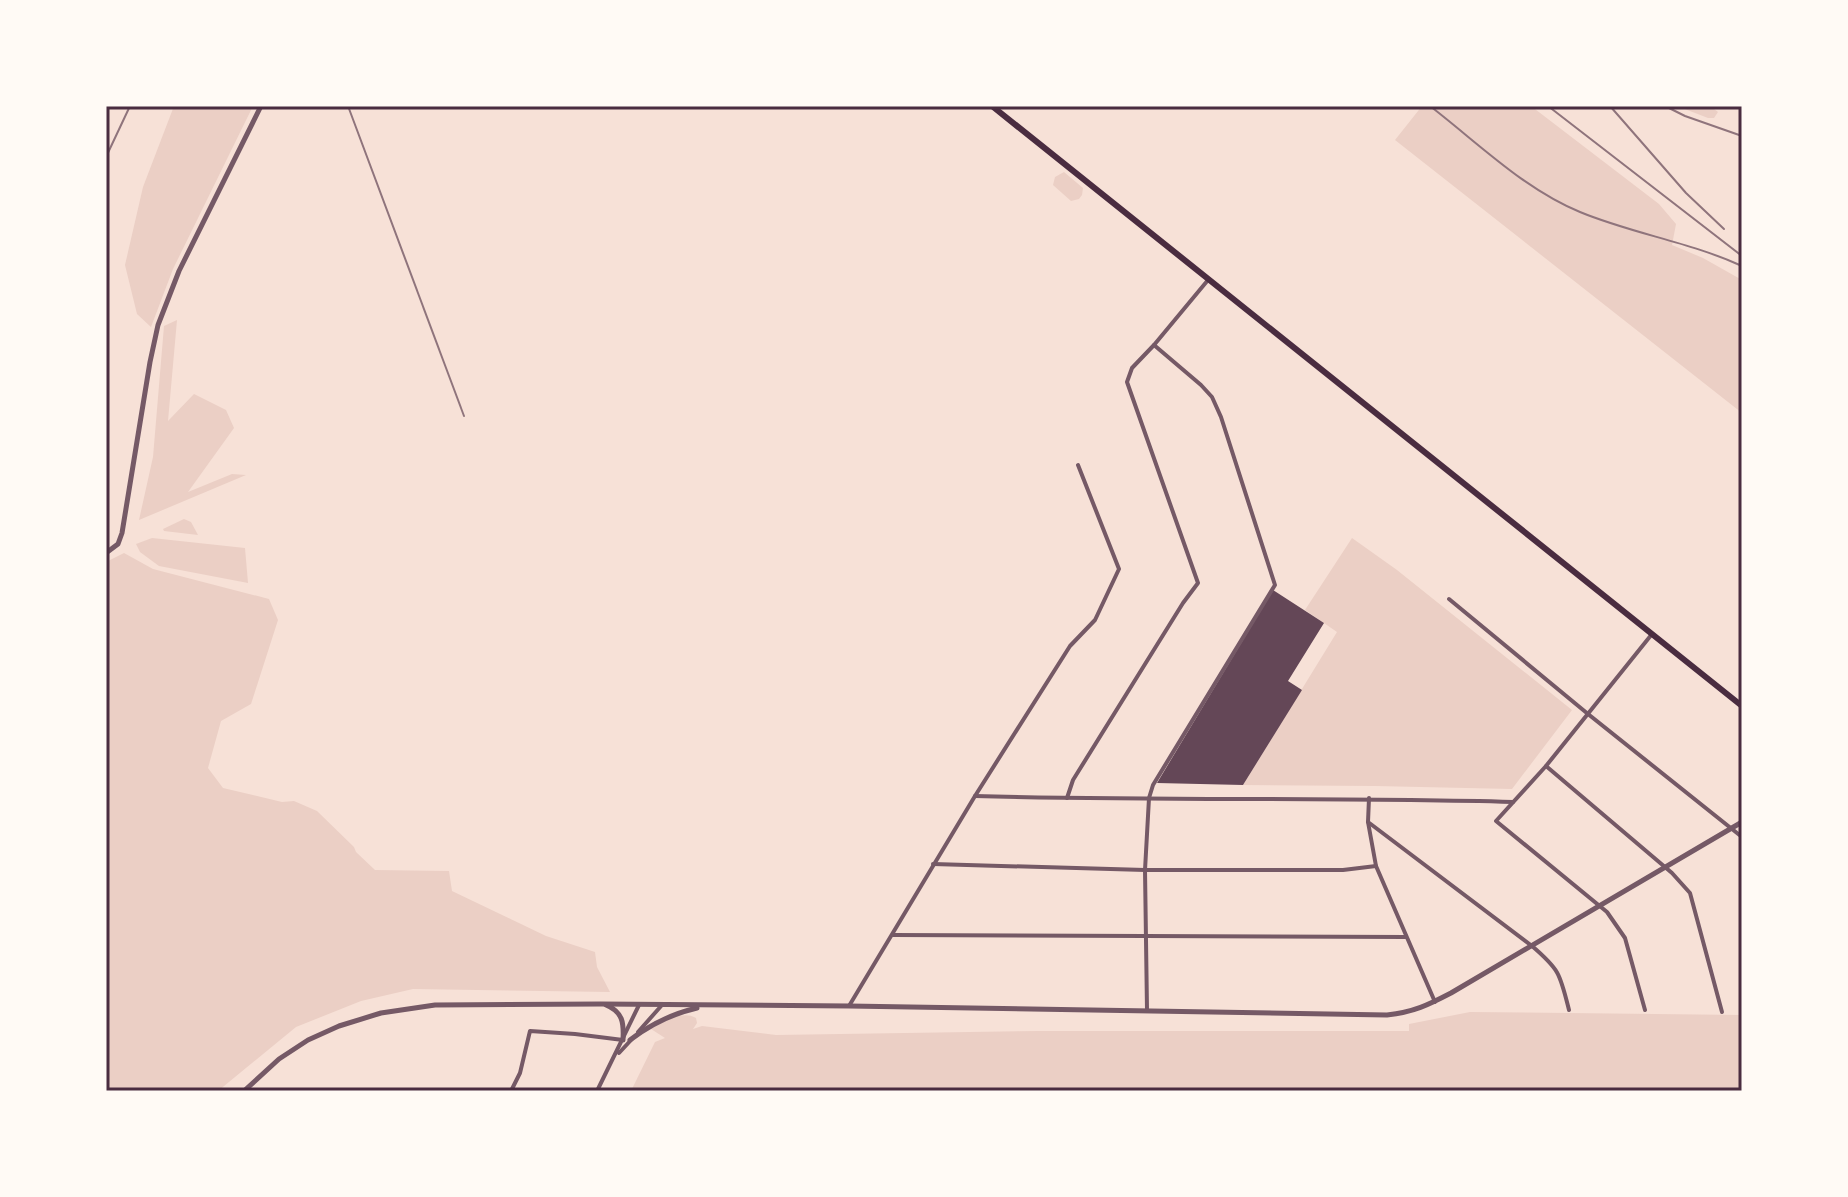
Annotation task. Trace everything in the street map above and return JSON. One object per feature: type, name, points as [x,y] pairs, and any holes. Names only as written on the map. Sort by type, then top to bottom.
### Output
[{"type":"main road","points":[[992,106],[1742,706]]},
{"type":"street","points":[[106,553],[118,544],[122,533],[158,325],[180,268],[261,106]]},
{"type":"street","points":[[1067,798],[1073,780],[1198,583],[1127,382],[1132,368],[1208,280]]},
{"type":"street","points":[[1147,1010],[1145,870],[1149,798],[1153,785],[1275,585],[1212,397],[1154,345]]},
{"type":"street","points":[[849,1006],[933,864],[1070,646],[1095,620],[1119,569],[1078,465]]},
{"type":"street","points":[[1449,599],[1742,837]]},
{"type":"street","points":[[1645,1010],[1625,938],[1607,912],[1496,821],[1546,766],[1652,634]]},
{"type":"street","points":[[1546,766],[1666,867],[1690,893],[1722,1012]]},
{"type":"street","points":[[975,796],[1513,802]]},
{"type":"street","points":[[1369,798],[1368,822],[1376,866],[1435,1002]]},
{"type":"street","points":[[1368,822],[1552,963],[1560,976],[1569,1010]]},
{"type":"street","points":[[244,1091],[279,1059],[308,1040],[339,1026],[381,1013],[458,1003],[1406,1013],[1435,1002],[1742,823]]},
{"type":"street","points":[[933,864],[1145,870],[1343,870],[1376,866]]},
{"type":"street","points":[[891,935],[1406,937]]},
{"type":"street","points":[[601,1004],[613,1008],[623,1019],[626,1040]]},
{"type":"street","points":[[597,1091],[626,1040],[639,1005]]},
{"type":"street","points":[[626,1040],[662,1005]]},
{"type":"street","points":[[511,1091],[520,1073],[530,1031],[626,1040],[673,1014],[704,1006]]},
{"type":"shaded area","points":[[174,106],[253,106],[173,269],[151,327],[137,314],[125,265],[143,187]]},
{"type":"shaded area","points":[[1422,106],[1531,106],[1659,204],[1676,224],[1672,245],[1742,280],[1742,413],[1395,140]]},
{"type":"shaded area","points":[[1677,106],[1710,106],[1718,112],[1714,118],[1708,118]]},
{"type":"shaded area","points":[[1064,172],[1083,188],[1079,199],[1071,201],[1053,185],[1055,177]]},
{"type":"shaded area","points":[[177,320],[168,421],[194,394],[226,410],[234,428],[188,492],[232,474],[246,475],[139,520],[153,457],[164,326]]},
{"type":"shaded area","points":[[184,519],[191,522],[198,535],[164,531],[163,529]]},
{"type":"shaded area","points":[[152,538],[245,548],[248,583],[159,566],[140,552],[136,544]]},
{"type":"shaded area","points":[[1352,538],[1397,570],[1572,710],[1512,789],[1243,785],[1337,632],[1305,610]]},
{"type":"shaded area","points":[[124,553],[153,569],[269,599],[278,620],[251,704],[221,721],[208,768],[223,788],[282,802],[294,801],[317,811],[375,870],[449,871],[452,891],[546,936],[595,952],[597,967],[610,992],[413,989],[361,1001],[296,1027],[218,1091],[106,1091],[106,562]]},
{"type":"shaded area","points":[[1470,1012],[1742,1015],[1742,1091],[631,1091],[655,1042],[665,1038],[651,1029],[684,1015],[696,1018],[693,1029],[702,1026],[776,1035],[1409,1031],[1409,1024]]},
{"type":"building","points":[[1273,590],[1324,623],[1288,681],[1302,690],[1243,785],[1157,783]]},
{"type":"railway","points":[[106,157],[130,106]]},
{"type":"railway","points":[[348,106],[464,416]]},
{"type":"railway","points":[[1430,106],[1502,164],[1559,202],[1600,220],[1742,266]]},
{"type":"railway","points":[[1548,106],[1742,256]]},
{"type":"railway","points":[[1610,106],[1686,193],[1724,229]]},
{"type":"railway","points":[[1665,106],[1742,136]]}]
